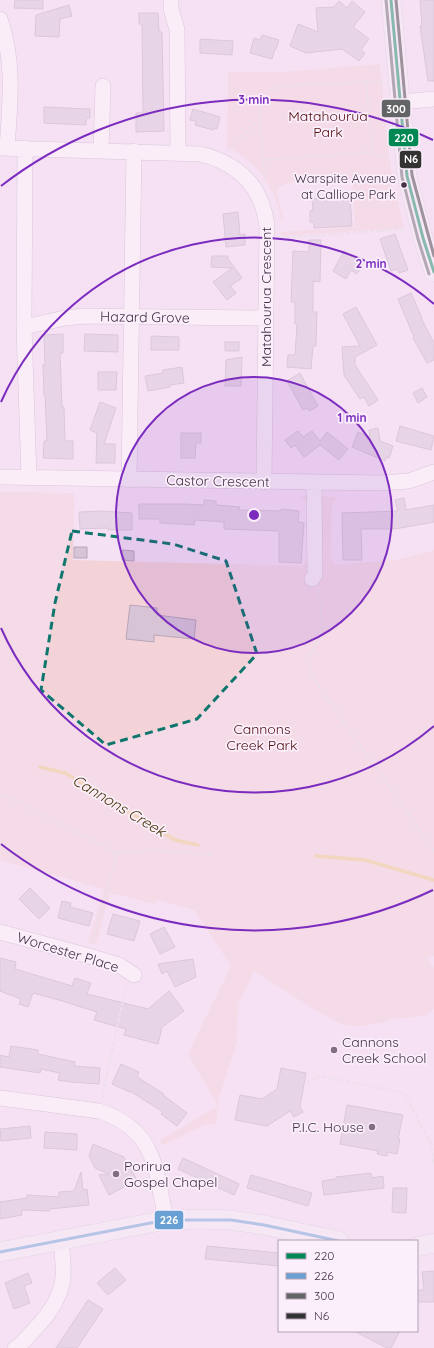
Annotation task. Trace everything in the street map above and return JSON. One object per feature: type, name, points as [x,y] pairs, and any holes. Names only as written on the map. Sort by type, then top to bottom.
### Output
[{"type":"main road","points":[[391,0],[401,102],[404,151],[408,176],[423,238],[434,272]]},
{"type":"main road","points":[[0,1252],[166,1220],[231,1220],[264,1225],[334,1240]]},
{"type":"main road","points":[[418,1247],[434,1243]]},
{"type":"street","points":[[171,0],[171,9],[177,30],[178,152]]},
{"type":"street","points":[[0,19],[7,42],[10,66],[4,148]]},
{"type":"street","points":[[101,150],[103,86]]},
{"type":"street","points":[[401,102],[434,99]]},
{"type":"street","name":"Matahourua Crescent","points":[[4,148],[178,152],[200,154],[220,160],[243,174],[256,190],[264,210],[267,239],[264,482]]},
{"type":"street","points":[[25,148],[24,327],[29,478]]},
{"type":"street","points":[[129,480],[134,151]]},
{"type":"street","name":"Hazard Grove","points":[[24,327],[65,318],[85,316],[266,318]]},
{"type":"street","name":"Castor Crescent","points":[[0,477],[314,483],[395,483],[409,481],[434,472]]},
{"type":"street","points":[[312,579],[315,575],[314,483]]},
{"type":"street","name":"Worcester Place","points":[[0,932],[119,965],[134,975]]},
{"type":"street","points":[[0,1098],[99,1111],[111,1115],[126,1123],[139,1134],[148,1146],[154,1163],[166,1220]]},
{"type":"street","points":[[15,1348],[19,1346],[42,1322],[60,1294],[63,1276],[61,1240]]},
{"type":"path","points":[[265,181],[259,119],[261,102],[265,96],[277,87],[383,81]]},
{"type":"path","points":[[366,82],[373,152],[379,157],[390,157]]},
{"type":"path","points":[[220,160],[259,119]]},
{"type":"path","points":[[263,160],[373,152]]},
{"type":"path","points":[[267,239],[405,229]]},
{"type":"path","points":[[312,579],[319,583],[322,635],[310,655],[309,665],[311,675],[434,851]]},
{"type":"path","points":[[0,796],[11,798],[117,853],[154,850],[212,855]]},
{"type":"path","points":[[89,956],[117,853]]},
{"type":"path","points":[[99,1111],[125,991],[134,975]]},
{"type":"path","points":[[306,1083],[320,1076],[404,1094],[432,1146],[434,1164]]},
{"type":"highlighted area","points":[[72,531],[173,544],[226,561],[257,654],[197,719],[106,745],[41,690],[55,603]]},
{"type":"green space","name":"Matahourua Park","points":[[380,64],[393,182],[390,183],[392,190],[395,190],[404,228],[282,236],[281,232],[355,227],[352,179],[325,179],[294,182],[279,187],[277,193],[283,218],[283,221],[281,221],[275,198],[264,178],[248,161],[227,147],[228,72],[283,72]]},
{"type":"green space","name":"Cannons Creek Park","points":[[0,492],[74,493],[73,560],[302,566],[307,559],[307,502],[300,496],[338,497],[332,506],[330,558],[336,565],[401,559],[434,550],[434,956],[427,958],[434,968],[434,1009],[425,1016],[385,1020],[386,1022],[362,1026],[343,1025],[315,1010],[254,971],[238,1004],[237,1042],[219,1097],[216,1125],[206,1124],[162,1146],[160,1140],[218,1106],[188,1054],[231,966],[194,910],[158,900],[154,904],[110,893],[96,945],[88,943],[104,889],[0,860]]},
{"type":"building","points":[[15,0],[43,0],[43,9],[14,8]]},
{"type":"building","points":[[420,0],[434,0],[434,81],[428,81],[420,26],[422,26]]},
{"type":"building","points":[[339,1],[347,8],[352,1],[365,12],[353,27],[369,39],[361,50],[365,53],[359,61],[342,49],[306,53],[290,46],[298,24],[318,32],[316,8],[334,7]]},
{"type":"building","points":[[69,5],[72,16],[60,19],[59,37],[35,36],[36,15]]},
{"type":"building","points":[[139,13],[158,13],[159,32],[162,32],[164,131],[136,132],[136,113],[143,113],[142,24],[139,24]]},
{"type":"building","points":[[262,35],[279,40],[272,59],[250,53],[254,38],[260,40]]},
{"type":"building","points":[[200,39],[233,41],[232,55],[200,53]]},
{"type":"building","points":[[44,107],[90,109],[90,118],[86,118],[86,125],[44,123]]},
{"type":"building","points":[[193,109],[220,117],[217,129],[213,128],[213,130],[195,125],[196,121],[190,120]]},
{"type":"building","points":[[350,196],[352,226],[314,228],[314,222],[310,222],[310,211],[313,210],[312,199]]},
{"type":"building","points":[[238,212],[240,235],[245,234],[245,245],[226,247],[223,214]]},
{"type":"building","points":[[395,234],[408,270],[399,273],[398,269],[391,271],[380,239]]},
{"type":"building","points":[[309,240],[321,240],[320,282],[313,281],[313,312],[317,312],[316,346],[313,346],[311,369],[287,367],[288,355],[295,355],[297,324],[295,324],[295,302],[291,302],[293,251],[309,252]]},
{"type":"building","points":[[344,251],[363,263],[357,274],[351,270],[346,279],[333,271]]},
{"type":"building","points":[[212,256],[228,256],[228,259],[242,278],[230,286],[236,293],[227,300],[213,282],[232,268],[211,267]]},
{"type":"building","points":[[411,293],[421,318],[434,343],[434,360],[427,363],[413,338],[414,337],[398,299]]},
{"type":"building","points":[[356,307],[377,345],[355,357],[355,365],[378,400],[369,406],[364,397],[360,399],[344,375],[342,347],[360,346],[343,314]]},
{"type":"building","points":[[63,334],[63,353],[60,353],[62,407],[64,407],[65,441],[73,441],[73,459],[43,458],[44,441],[47,441],[43,365],[45,365],[44,335]]},
{"type":"building","points":[[85,334],[118,335],[118,352],[84,351]]},
{"type":"building","points":[[151,336],[179,337],[179,350],[151,350]]},
{"type":"building","points":[[225,342],[239,342],[239,351],[225,351]]},
{"type":"building","points":[[242,357],[241,386],[225,386],[226,360]]},
{"type":"building","points":[[182,367],[184,383],[148,391],[145,376],[163,373],[163,370]]},
{"type":"building","points":[[98,372],[117,372],[116,390],[98,390]]},
{"type":"building","points":[[300,373],[318,406],[309,411],[307,408],[303,410],[287,381]]},
{"type":"building","points":[[422,388],[427,397],[418,403],[413,393]]},
{"type":"building","points":[[100,402],[116,408],[104,444],[115,444],[115,463],[96,463],[97,433],[90,430]]},
{"type":"building","points":[[400,426],[434,436],[431,450],[396,441]]},
{"type":"building","points":[[378,428],[380,441],[393,446],[389,458],[386,457],[385,461],[352,447],[358,432],[370,437],[369,430]]},
{"type":"building","points":[[298,431],[303,437],[312,431],[320,441],[327,432],[348,449],[339,460],[320,445],[304,457],[295,445],[291,448],[285,440]]},
{"type":"building","points":[[181,433],[201,433],[201,443],[196,443],[195,458],[181,458]]},
{"type":"building","points":[[404,498],[406,510],[434,505],[434,522],[395,529],[361,529],[362,560],[343,560],[342,513],[398,511],[395,500]]},
{"type":"building","points":[[204,500],[216,501],[216,505],[240,507],[239,510],[281,511],[281,509],[299,511],[298,522],[304,523],[301,563],[279,562],[279,531],[224,529],[224,522],[195,520],[194,525],[160,523],[160,519],[139,519],[139,504],[204,505]]},
{"type":"building","points":[[101,511],[132,513],[132,530],[108,530],[108,528],[80,529],[79,512]]},
{"type":"building","points":[[74,547],[87,547],[87,558],[74,558]]},
{"type":"building","points":[[122,550],[134,551],[134,561],[122,560]]},
{"type":"building","points":[[130,605],[157,608],[157,615],[196,620],[194,639],[154,635],[154,642],[126,639]]},
{"type":"building","points":[[30,888],[50,908],[39,919],[19,899]]},
{"type":"building","points":[[62,901],[71,903],[70,907],[93,913],[89,926],[58,918]]},
{"type":"building","points":[[113,914],[140,921],[134,941],[107,934]]},
{"type":"building","points":[[164,927],[175,947],[160,954],[150,934]]},
{"type":"building","points":[[0,958],[16,962],[15,969],[72,986],[75,978],[91,983],[87,994],[148,1009],[169,991],[184,1011],[162,1027],[158,1044],[124,1035],[126,1029],[94,1020],[97,1012],[59,1000],[33,993],[28,1007],[19,1004],[21,999],[0,991]]},
{"type":"building","points":[[193,959],[196,977],[175,987],[167,971],[162,974],[158,964]]},
{"type":"building","points":[[11,1046],[38,1050],[38,1054],[75,1062],[74,1066],[100,1068],[99,1084],[58,1080],[60,1073],[41,1069],[40,1073],[0,1067],[0,1055],[9,1057]]},
{"type":"building","points":[[121,1064],[139,1072],[137,1077],[164,1094],[163,1095],[187,1113],[177,1126],[161,1114],[163,1112],[130,1091],[112,1084]]},
{"type":"building","points":[[281,1068],[306,1073],[300,1107],[303,1112],[294,1117],[290,1111],[267,1126],[235,1120],[240,1095],[262,1099],[277,1089]]},
{"type":"building","name":"P.I.C. House","points":[[347,1105],[403,1115],[398,1139],[400,1139],[397,1154],[387,1152],[387,1156],[377,1154],[378,1151],[340,1144]]},
{"type":"building","points":[[30,1126],[31,1138],[1,1141],[0,1129]]},
{"type":"building","points":[[45,1132],[77,1134],[77,1150],[44,1148]]},
{"type":"building","name":"Porirua Gospel Chapel","points":[[93,1144],[124,1157],[137,1180],[109,1195],[99,1175],[109,1174],[95,1168],[89,1156]]},
{"type":"building","points":[[183,1158],[239,1184],[234,1195],[178,1169]]},
{"type":"building","points":[[81,1172],[83,1190],[87,1189],[89,1205],[50,1209],[49,1211],[21,1210],[22,1215],[0,1219],[0,1202],[27,1198],[27,1195],[59,1197],[59,1192],[74,1191]]},
{"type":"building","points":[[371,1173],[372,1178],[383,1176],[384,1188],[324,1195],[322,1181],[336,1179],[336,1177]]},
{"type":"building","points":[[251,1175],[312,1193],[308,1206],[247,1188]]},
{"type":"building","points":[[393,1188],[407,1188],[406,1213],[392,1212]]},
{"type":"building","points":[[207,1246],[278,1253],[278,1266],[205,1259]]},
{"type":"building","points":[[115,1268],[126,1280],[108,1295],[97,1283]]},
{"type":"building","points":[[434,1271],[434,1302],[418,1302],[418,1290],[424,1290],[422,1272]]},
{"type":"building","points":[[28,1273],[32,1283],[24,1286],[30,1303],[14,1309],[5,1283]]},
{"type":"building","points":[[88,1300],[103,1309],[77,1348],[56,1348]]},
{"type":"building","points":[[356,1332],[399,1332],[391,1348],[387,1348]]},
{"type":"waterway","name":"Cannons Creek","points":[[40,767],[65,773],[175,840],[198,845]]},
{"type":"waterway","name":"Cannons Creek","points":[[316,856],[365,860],[434,880]]},
{"type":"transit line","name":"300","points":[[386,0],[402,177],[418,239],[429,274]]},
{"type":"transit line","name":"220","points":[[391,0],[407,176],[423,238],[434,272]]},
{"type":"transit line","name":"N6","points":[[396,0],[412,175],[434,256]]},
{"type":"transit line","name":"226","points":[[0,1252],[166,1220],[231,1220],[264,1225],[334,1240]]},
{"type":"place","name":"Warspite Avenue at Calliope Park","points":[[404,185]]},
{"type":"place","name":"Cannons Creek School","points":[[334,1050]]},
{"type":"place","name":"P.I.C. House","points":[[372,1127]]},
{"type":"place","name":"Porirua Gospel Chapel","points":[[116,1174]]}]
